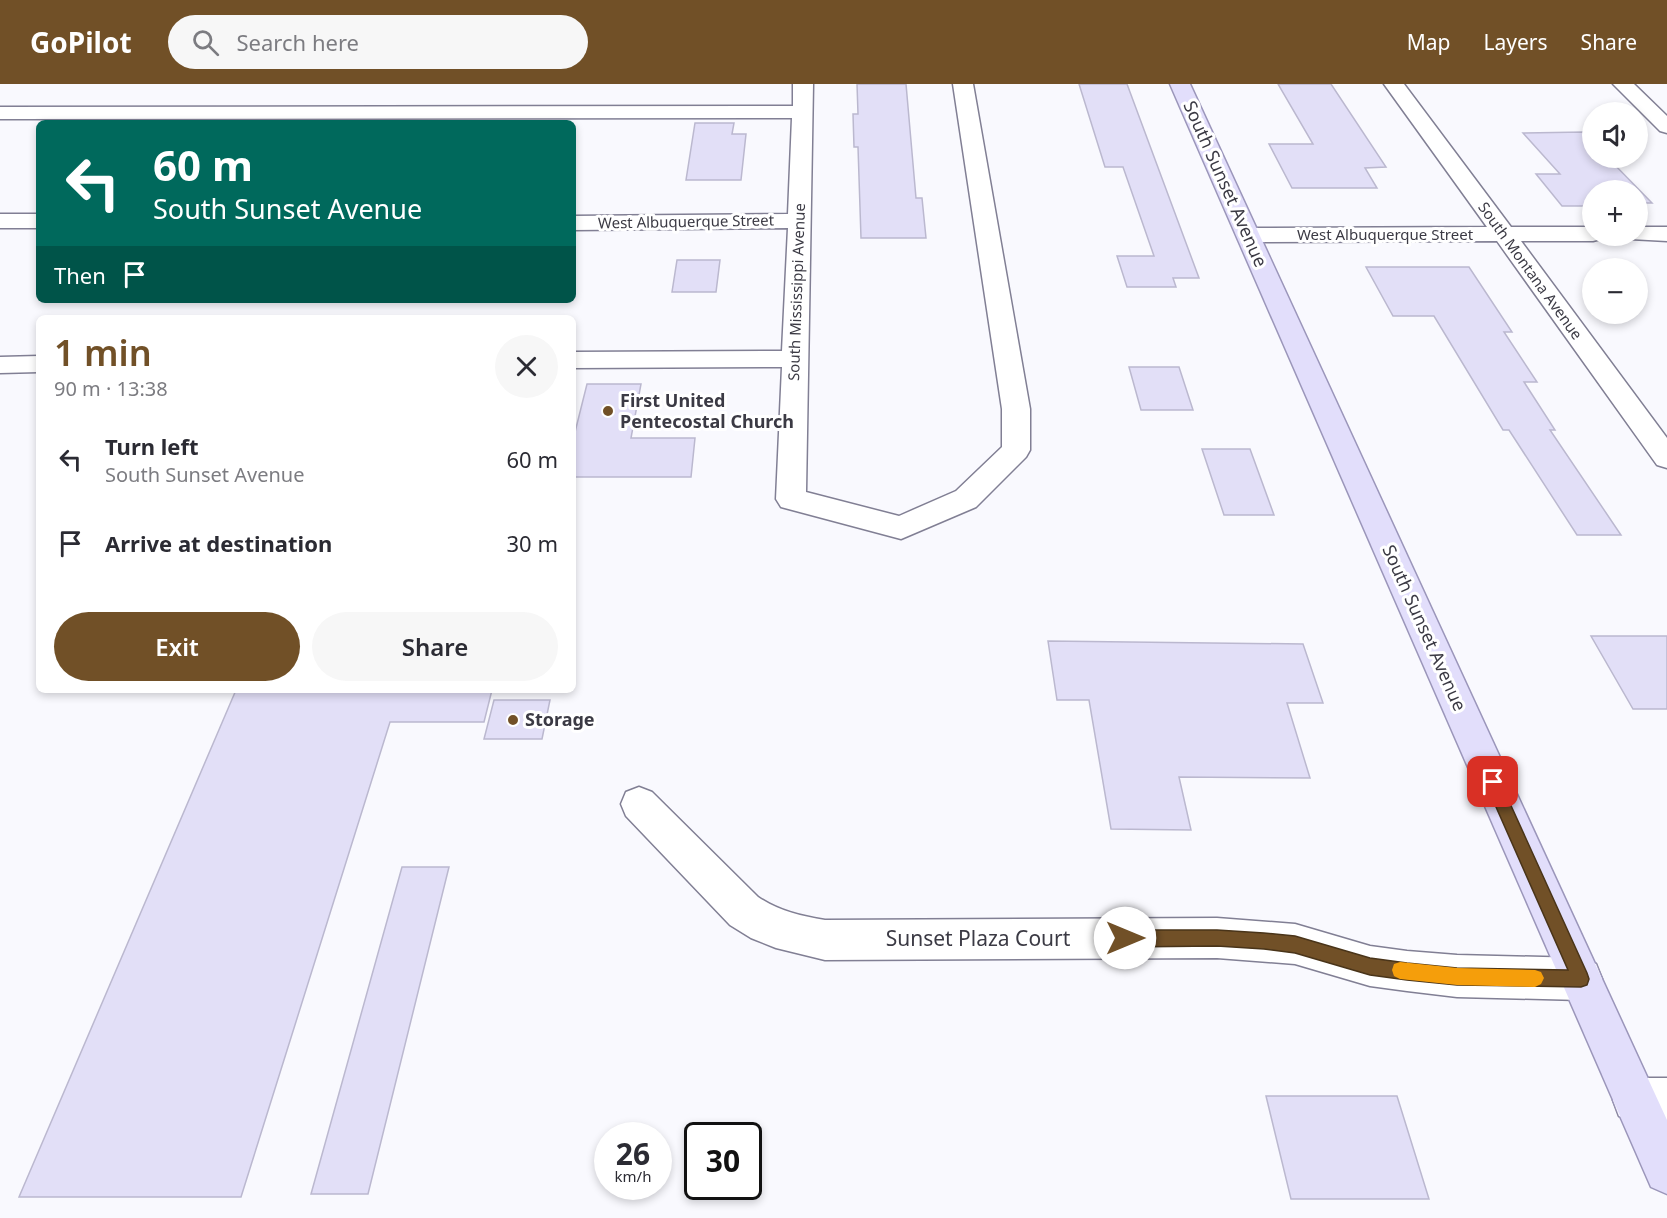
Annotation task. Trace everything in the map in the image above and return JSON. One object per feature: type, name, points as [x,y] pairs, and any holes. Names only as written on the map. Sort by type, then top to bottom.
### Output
[{"type":"main road","name":"South Sunset Avenue","points":[[1180,84],[1581,979],[1651,1100],[1667,1171]]},
{"type":"street","name":"South Mississippi Avenue","points":[[803,84],[791,499],[901,528],[966,499],[1016,450],[1016,409],[963,84]]},
{"type":"street","name":"South Montana Avenue","points":[[1394,84],[1667,458]]},
{"type":"street","points":[[1623,84],[1667,127]]},
{"type":"street","points":[[0,113],[802,111]]},
{"type":"street","points":[[0,221],[36,221]]},
{"type":"street","name":"West Albuquerque Street","points":[[576,223],[799,221]]},
{"type":"street","name":"West Albuquerque Street","points":[[1249,235],[1582,234]]},
{"type":"street","points":[[1648,234],[1667,234]]},
{"type":"street","points":[[576,360],[795,359]]},
{"type":"street","points":[[0,364],[36,364]]},
{"type":"street","name":"Sunset Plaza Court","points":[[639,804],[734,903],[750,916],[795,936],[825,940],[1217,938],[1295,944],[1370,966],[1407,971],[1457,976],[1581,979]]},
{"type":"building","points":[[857,84],[906,84],[916,198],[922,198],[926,238],[861,238],[858,147],[854,147],[853,114],[858,114]]},
{"type":"building","points":[[1079,84],[1127,84],[1199,278],[1173,278],[1176,287],[1127,287],[1117,256],[1154,256],[1123,167],[1105,167]]},
{"type":"building","points":[[1278,84],[1331,84],[1386,167],[1365,168],[1377,188],[1292,188],[1269,144],[1313,144]]},
{"type":"building","points":[[695,123],[734,123],[732,134],[746,134],[741,180],[686,180]]},
{"type":"building","points":[[1582,132],[1582,168],[1618,168],[1630,180],[1582,180],[1582,206],[1562,206],[1536,174],[1560,174],[1523,133]]},
{"type":"building","points":[[677,260],[720,260],[716,292],[672,292]]},
{"type":"building","points":[[1366,267],[1469,267],[1512,332],[1504,332],[1537,382],[1524,382],[1555,430],[1550,430],[1621,535],[1577,535],[1509,430],[1503,430],[1434,316],[1393,316]]},
{"type":"building","points":[[1129,367],[1179,367],[1193,410],[1141,410]]},
{"type":"building","name":"First United Pentecostal Church","points":[[587,384],[641,384],[631,438],[695,438],[691,477],[576,477],[576,428]]},
{"type":"building","points":[[1202,449],[1250,449],[1274,515],[1224,515]]},
{"type":"building","points":[[1591,636],[1667,636],[1667,709],[1633,709]]},
{"type":"building","points":[[1048,641],[1303,644],[1323,703],[1287,703],[1310,778],[1179,777],[1191,830],[1111,829],[1089,700],[1057,700]]},
{"type":"building","points":[[235,693],[491,693],[484,722],[390,722],[241,1197],[19,1197]]},
{"type":"building","points":[[494,700],[550,700],[542,739],[484,739]]},
{"type":"building","points":[[402,867],[449,867],[368,1194],[311,1194]]},
{"type":"building","points":[[1266,1096],[1397,1096],[1429,1199],[1291,1199]]},
{"type":"slow traffic","points":[[1400,970],[1457,976],[1535,978]]},
{"type":"place","name":"First United Pentecostal Church","points":[[608,411]]},
{"type":"place","name":"Storage","points":[[513,720]]},
{"type":"route","points":[[1125,938],[1217,938],[1264,941],[1295,944],[1370,966],[1407,971],[1457,976],[1581,979],[1493,782]]}]
